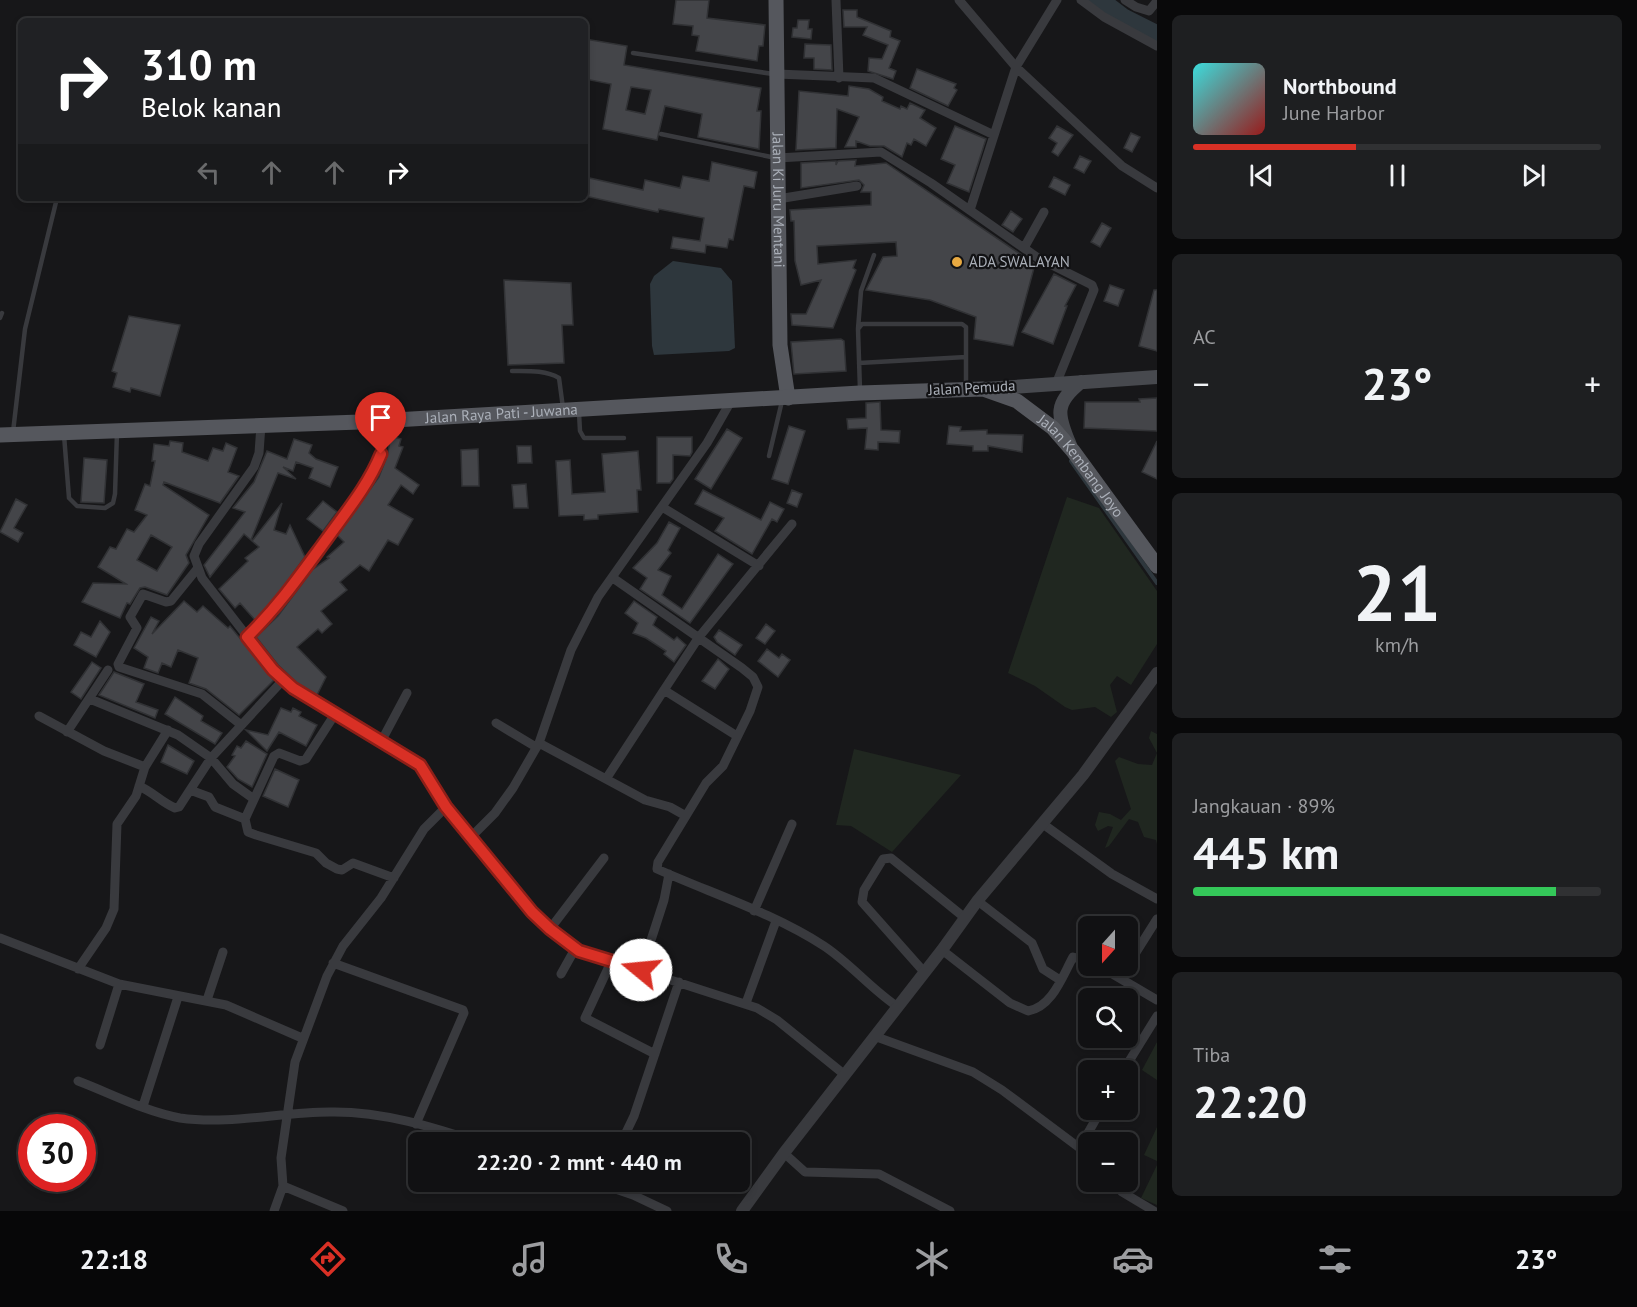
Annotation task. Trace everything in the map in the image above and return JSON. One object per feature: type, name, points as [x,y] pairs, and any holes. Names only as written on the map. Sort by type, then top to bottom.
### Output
[{"type":"main road","name":"Jalan Ki Juru Mentani","points":[[776,0],[780,345],[785,399]]},
{"type":"main road","name":"Jalan Pemuda","points":[[753,400],[860,393],[983,389],[1157,377]]},
{"type":"main road","points":[[1073,451],[1059,414],[1065,397],[1082,382]]},
{"type":"main road","name":"Jalan Kembang Joyo","points":[[983,389],[1004,395],[1033,411],[1073,451],[1157,566]]},
{"type":"main road","name":"Jalan Raya Pati - Juwana","points":[[6,435],[117,429],[386,421],[753,400]]},
{"type":"street","points":[[836,0],[839,78]]},
{"type":"street","points":[[958,0],[1016,67],[1122,166],[1157,188]]},
{"type":"street","points":[[970,210],[1016,67],[1057,0]]},
{"type":"street","points":[[1081,0],[1104,17],[1157,46]]},
{"type":"street","points":[[1125,0],[1149,11],[1157,1]]},
{"type":"street","points":[[777,74],[874,78],[994,135]]},
{"type":"street","points":[[778,158],[881,152],[1024,248],[1094,287],[1056,384]]},
{"type":"street","points":[[778,200],[857,186]]},
{"type":"street","points":[[1024,248],[1044,212]]},
{"type":"street","points":[[471,837],[495,813],[513,788],[538,745],[554,694],[580,628],[731,401]]},
{"type":"street","points":[[247,637],[273,612],[373,474],[381,454],[386,421]]},
{"type":"street","points":[[261,424],[259,453],[254,467],[199,544],[194,556],[197,569],[247,637],[284,680],[293,688],[420,765],[446,807],[532,912],[574,949],[746,1003],[777,1020],[845,1075]]},
{"type":"street","points":[[662,507],[759,566]]},
{"type":"street","points":[[606,779],[699,637],[792,524]]},
{"type":"street","points":[[197,569],[171,601],[166,603],[143,594],[130,617],[137,628],[118,664],[202,694],[240,724]]},
{"type":"street","points":[[613,578],[699,637],[757,683],[758,691],[723,766],[706,783],[658,862],[657,868],[733,900],[837,955],[879,994],[898,1007]]},
{"type":"street","points":[[67,732],[108,670]]},
{"type":"street","points":[[742,1211],[965,918],[1083,775],[1157,673]]},
{"type":"street","points":[[139,786],[158,794],[162,802],[175,808],[179,807],[211,758],[240,724],[284,680]]},
{"type":"street","points":[[664,690],[737,736]]},
{"type":"street","points":[[382,740],[407,693]]},
{"type":"street","points":[[90,699],[186,739],[211,758],[233,784],[254,799]]},
{"type":"street","points":[[335,714],[306,759],[300,761],[276,753],[245,819],[248,832],[316,853],[326,863],[337,869],[342,870],[353,863],[394,878]]},
{"type":"street","points":[[39,716],[67,732],[145,767]]},
{"type":"street","points":[[496,723],[645,800],[670,807],[686,816]]},
{"type":"street","points":[[78,969],[106,928],[114,909],[117,824],[139,786],[145,767],[168,730]]},
{"type":"street","points":[[190,790],[209,797],[215,807],[245,819]]},
{"type":"street","points":[[274,1211],[283,1186],[281,1158],[295,1062],[333,963],[394,878],[424,829],[446,807]]},
{"type":"street","points":[[754,911],[792,824]]},
{"type":"street","points":[[1043,824],[1112,874],[1157,899]]},
{"type":"street","points":[[550,929],[604,858]]},
{"type":"street","points":[[925,973],[862,902],[864,890],[883,859],[891,858],[965,918]]},
{"type":"street","points":[[641,970],[664,900],[669,874]]},
{"type":"street","points":[[979,902],[1032,943],[1043,969],[1060,980]]},
{"type":"street","points":[[1138,949],[1157,919]]},
{"type":"street","points":[[746,1003],[776,921]]},
{"type":"street","points":[[0,938],[119,984],[178,997],[207,1000],[240,1010],[303,1038]]},
{"type":"street","points":[[561,974],[574,949]]},
{"type":"street","points":[[942,950],[1001,997],[1028,1011],[1042,1006],[1073,957],[1078,958]]},
{"type":"street","points":[[207,1000],[223,952]]},
{"type":"street","points":[[611,962],[585,1018],[655,1054]]},
{"type":"street","points":[[333,963],[464,1012],[416,1124]]},
{"type":"street","points":[[1120,977],[1157,1000]]},
{"type":"street","points":[[626,1132],[634,1116],[679,982]]},
{"type":"street","points":[[100,1045],[119,984]]},
{"type":"street","points":[[143,1106],[178,997]]},
{"type":"street","points":[[1130,1060],[1157,1017]]},
{"type":"street","points":[[874,1036],[973,1072],[1078,1146]]},
{"type":"street","points":[[78,1081],[165,1114],[190,1119],[286,1113],[360,1113],[443,1132]]},
{"type":"street","points":[[784,1153],[805,1172],[879,1174],[936,1208],[950,1211]]},
{"type":"street","points":[[283,1186],[343,1211]]},
{"type":"street","points":[[624,1192],[667,1211]]},
{"type":"street","points":[[1122,1192],[1154,1211]]},
{"type":"lane","points":[[633,53],[777,74]]},
{"type":"lane","points":[[661,134],[778,158]]},
{"type":"lane","points":[[6,435],[25,329],[56,201]]},
{"type":"lane","points":[[860,393],[858,329],[861,291],[874,255]]},
{"type":"lane","points":[[858,329],[861,324],[957,322],[966,327],[966,389]]},
{"type":"lane","points":[[859,363],[966,357]]},
{"type":"lane","points":[[512,371],[532,371],[559,378],[563,411]]},
{"type":"lane","points":[[769,456],[785,399]]},
{"type":"lane","points":[[579,410],[580,432],[584,438],[624,438]]},
{"type":"lane","points":[[64,432],[69,498],[77,506],[105,508],[113,502],[115,494],[117,429]]},
{"type":"shaded area","points":[[673,261],[721,268],[732,281],[735,348],[729,351],[654,355],[650,284],[654,276]]},
{"type":"shaded area","points":[[1067,497],[1099,508],[1157,591],[1157,644],[1131,685],[1117,676],[1110,685],[1117,712],[1111,717],[1095,707],[1072,710],[1035,686],[1008,673]]},
{"type":"shaded area","points":[[1151,731],[1157,734],[1157,753],[1149,738]]},
{"type":"shaded area","points":[[854,749],[961,775],[892,852],[851,826],[836,825]]},
{"type":"shaded area","points":[[1157,753],[1157,844],[1156,840],[1144,837],[1138,822],[1129,819],[1109,846],[1105,848],[1113,827],[1108,826],[1098,831],[1095,825],[1099,812],[1110,814],[1121,820],[1131,809],[1115,761],[1119,757],[1138,764],[1152,765]]},
{"type":"shaded area","points":[[1157,1042],[1157,1080],[1142,1070]]},
{"type":"shaded area","points":[[1157,1127],[1157,1161],[1144,1155]]},
{"type":"shaded area","points":[[1157,1165],[1157,1205],[1141,1198]]},
{"type":"building","points":[[676,0],[709,0],[707,18],[765,25],[763,46],[759,46],[757,61],[696,51],[699,36],[692,35],[693,26],[673,24]]},
{"type":"building","points":[[843,10],[857,10],[857,17],[891,31],[890,37],[900,41],[889,68],[896,71],[893,79],[868,71],[869,58],[882,59],[888,45],[863,35],[867,27],[844,27]]},
{"type":"building","points":[[798,20],[809,20],[808,29],[812,29],[811,39],[792,37],[793,28],[797,28]]},
{"type":"building","points":[[588,40],[627,46],[624,65],[761,88],[757,111],[761,111],[759,149],[698,137],[702,114],[665,106],[657,140],[603,129],[611,84],[588,80]],"holes":[[[631,87],[651,90],[645,114],[626,110]]]},
{"type":"building","points":[[805,44],[831,45],[832,70],[814,69],[814,58],[804,58]]},
{"type":"building","points":[[917,69],[956,84],[954,88],[957,90],[948,106],[910,88]]},
{"type":"building","points":[[849,86],[869,89],[883,97],[882,101],[900,109],[901,106],[907,109],[910,103],[925,110],[920,118],[936,128],[926,146],[914,139],[911,145],[907,143],[902,157],[884,146],[870,146],[856,141],[856,147],[845,147],[859,117],[837,109],[836,148],[796,150],[799,91],[848,96]]},
{"type":"building","points":[[955,126],[986,139],[969,192],[947,183],[955,165],[941,159]]},
{"type":"building","points":[[1057,126],[1073,135],[1058,156],[1052,152],[1057,143],[1049,138]]},
{"type":"building","points":[[1131,133],[1140,137],[1132,152],[1124,148]]},
{"type":"building","points":[[1080,156],[1091,161],[1084,173],[1074,168]]},
{"type":"building","name":"ADA SWALAYAN","points":[[856,160],[855,166],[886,163],[1035,264],[1013,346],[974,339],[976,317],[930,300],[866,290],[883,257],[897,256],[896,242],[817,246],[818,264],[856,260],[853,268],[856,270],[833,328],[792,325],[791,314],[806,314],[821,280],[801,285],[795,261],[794,221],[791,221],[790,210],[871,205],[871,192],[861,192],[864,185],[859,180],[801,188],[801,163],[836,161],[836,165],[838,161]]},
{"type":"building","points":[[712,162],[757,172],[754,188],[744,186],[733,240],[729,239],[727,248],[706,245],[705,253],[671,248],[673,237],[700,241],[704,218],[659,209],[658,212],[588,197],[588,178],[643,190],[645,180],[680,188],[683,176],[709,181]]},
{"type":"building","points":[[1054,177],[1070,185],[1065,195],[1049,187]]},
{"type":"building","points":[[1011,211],[1022,219],[1013,232],[1002,225]]},
{"type":"building","points":[[1102,223],[1111,228],[1100,247],[1091,242]]},
{"type":"building","points":[[1054,274],[1076,285],[1065,306],[1067,306],[1053,344],[1022,332]]},
{"type":"building","points":[[504,280],[571,283],[573,325],[562,325],[564,363],[508,365]]},
{"type":"building","points":[[1110,285],[1124,290],[1118,306],[1104,301]]},
{"type":"building","points":[[1154,290],[1157,290],[1157,351],[1139,346]]},
{"type":"building","points":[[129,316],[180,325],[160,396],[131,388],[130,392],[113,387],[117,373],[112,371]]},
{"type":"building","points":[[841,339],[844,341],[846,371],[794,374],[791,342]]},
{"type":"building","points":[[1157,398],[1157,431],[1084,428],[1085,402],[1140,402],[1139,399]]},
{"type":"building","points":[[880,402],[881,430],[900,431],[899,443],[878,442],[878,450],[865,449],[867,428],[848,429],[847,419],[866,418],[866,403]]},
{"type":"building","points":[[789,426],[805,431],[788,484],[772,479]]},
{"type":"building","points":[[949,426],[961,427],[960,431],[987,430],[987,434],[1023,435],[1022,452],[988,446],[988,451],[973,451],[973,446],[947,444]]},
{"type":"building","points":[[727,429],[742,438],[711,489],[695,479]]},
{"type":"building","points":[[391,436],[401,439],[399,446],[403,447],[395,468],[419,485],[413,494],[401,485],[388,505],[413,519],[398,545],[388,540],[369,571],[360,565],[340,582],[347,590],[321,611],[332,624],[322,633],[318,629],[297,647],[326,677],[317,695],[297,683],[278,665],[256,637],[278,616],[312,570],[329,558],[327,557],[344,542],[337,535],[379,477]]},
{"type":"building","points":[[657,437],[692,437],[690,456],[673,455],[673,479],[670,483],[657,483]]},
{"type":"building","points":[[294,439],[312,445],[309,453],[316,459],[338,467],[330,487],[309,478],[313,468],[296,462],[293,471],[283,467],[296,479],[278,473],[251,540],[244,534],[210,577],[204,565],[245,512],[233,508],[254,482],[267,451],[287,459]]},
{"type":"building","points":[[170,441],[183,443],[182,452],[208,461],[213,448],[223,451],[226,443],[237,448],[228,472],[239,476],[220,503],[164,482],[163,485],[209,515],[186,555],[189,563],[167,595],[145,587],[140,588],[130,604],[127,603],[120,618],[82,602],[93,583],[126,584],[98,567],[110,547],[116,549],[127,529],[134,532],[147,515],[135,510],[145,484],[150,486],[155,461],[152,461],[154,444],[169,446]],"holes":[[[151,535],[172,547],[157,571],[137,560]]]},
{"type":"building","points":[[1157,441],[1157,479],[1142,472]]},
{"type":"building","points":[[517,446],[531,446],[532,463],[518,463]]},
{"type":"building","points":[[478,449],[479,486],[462,486],[461,450]]},
{"type":"building","points":[[638,451],[641,490],[637,490],[638,512],[598,515],[598,519],[584,520],[584,515],[559,516],[556,461],[570,460],[572,494],[605,492],[602,454]]},
{"type":"building","points":[[84,458],[107,460],[104,503],[81,502]]},
{"type":"building","points":[[526,484],[528,508],[514,508],[512,485]]},
{"type":"building","points":[[703,490],[761,520],[770,502],[784,509],[777,522],[772,519],[752,554],[715,531],[724,518],[695,504]]},
{"type":"building","points":[[792,490],[802,494],[797,507],[787,503]]},
{"type":"building","points":[[16,499],[27,505],[14,528],[23,533],[18,542],[0,532]]},
{"type":"building","points":[[323,501],[337,512],[323,531],[307,519]]},
{"type":"building","points":[[282,503],[274,530],[286,534],[290,525],[305,557],[268,608],[255,620],[240,603],[235,608],[219,589],[248,561],[245,558],[259,547],[252,541]]},
{"type":"building","points":[[669,522],[680,528],[668,550],[671,553],[658,570],[671,576],[662,595],[682,609],[718,554],[733,564],[690,623],[640,589],[647,578],[633,568],[657,543]]},
{"type":"building","points":[[184,601],[197,612],[203,606],[228,628],[230,626],[274,680],[239,715],[206,689],[189,683],[198,658],[178,650],[171,667],[162,663],[158,673],[144,668],[148,657],[134,648],[151,617],[159,621],[152,634]]},
{"type":"building","points":[[634,601],[657,617],[653,625],[674,640],[677,637],[686,645],[674,662],[664,654],[666,651],[646,638],[633,633],[638,623],[625,613]]},
{"type":"building","points":[[100,621],[110,632],[96,657],[74,645],[81,632],[91,637]]},
{"type":"building","points":[[766,624],[775,631],[765,644],[756,638]]},
{"type":"building","points":[[719,630],[742,645],[735,655],[717,642],[714,637]]},
{"type":"building","points":[[767,649],[779,658],[782,654],[790,660],[778,677],[758,661]]},
{"type":"building","points":[[718,659],[729,669],[715,689],[702,681]]},
{"type":"building","points":[[92,662],[101,668],[81,699],[71,692]]},
{"type":"building","points":[[114,672],[144,684],[136,702],[158,710],[155,718],[99,695]]},
{"type":"building","points":[[175,697],[203,716],[201,721],[222,733],[215,744],[165,714]]},
{"type":"building","points":[[281,708],[291,712],[293,708],[301,712],[299,716],[317,725],[306,746],[279,732],[267,751],[246,730],[268,735]]},
{"type":"building","points":[[246,741],[267,754],[252,787],[238,779],[227,767],[235,756],[232,755],[237,746],[241,748]]},
{"type":"building","points":[[168,745],[194,761],[187,774],[161,762]]},
{"type":"building","points":[[275,769],[299,780],[288,807],[263,796]]},
{"type":"waterway","points":[[1098,0],[1123,19],[1157,36]]},
{"type":"waterway","points":[[1071,461],[1157,583]]},
{"type":"place","name":"ADA SWALAYAN","points":[[957,262]]},
{"type":"route","points":[[381,454],[373,474],[284,598],[247,637],[273,670],[293,688],[420,765],[446,807],[532,912],[550,929],[574,949],[585,954],[641,970]]}]
